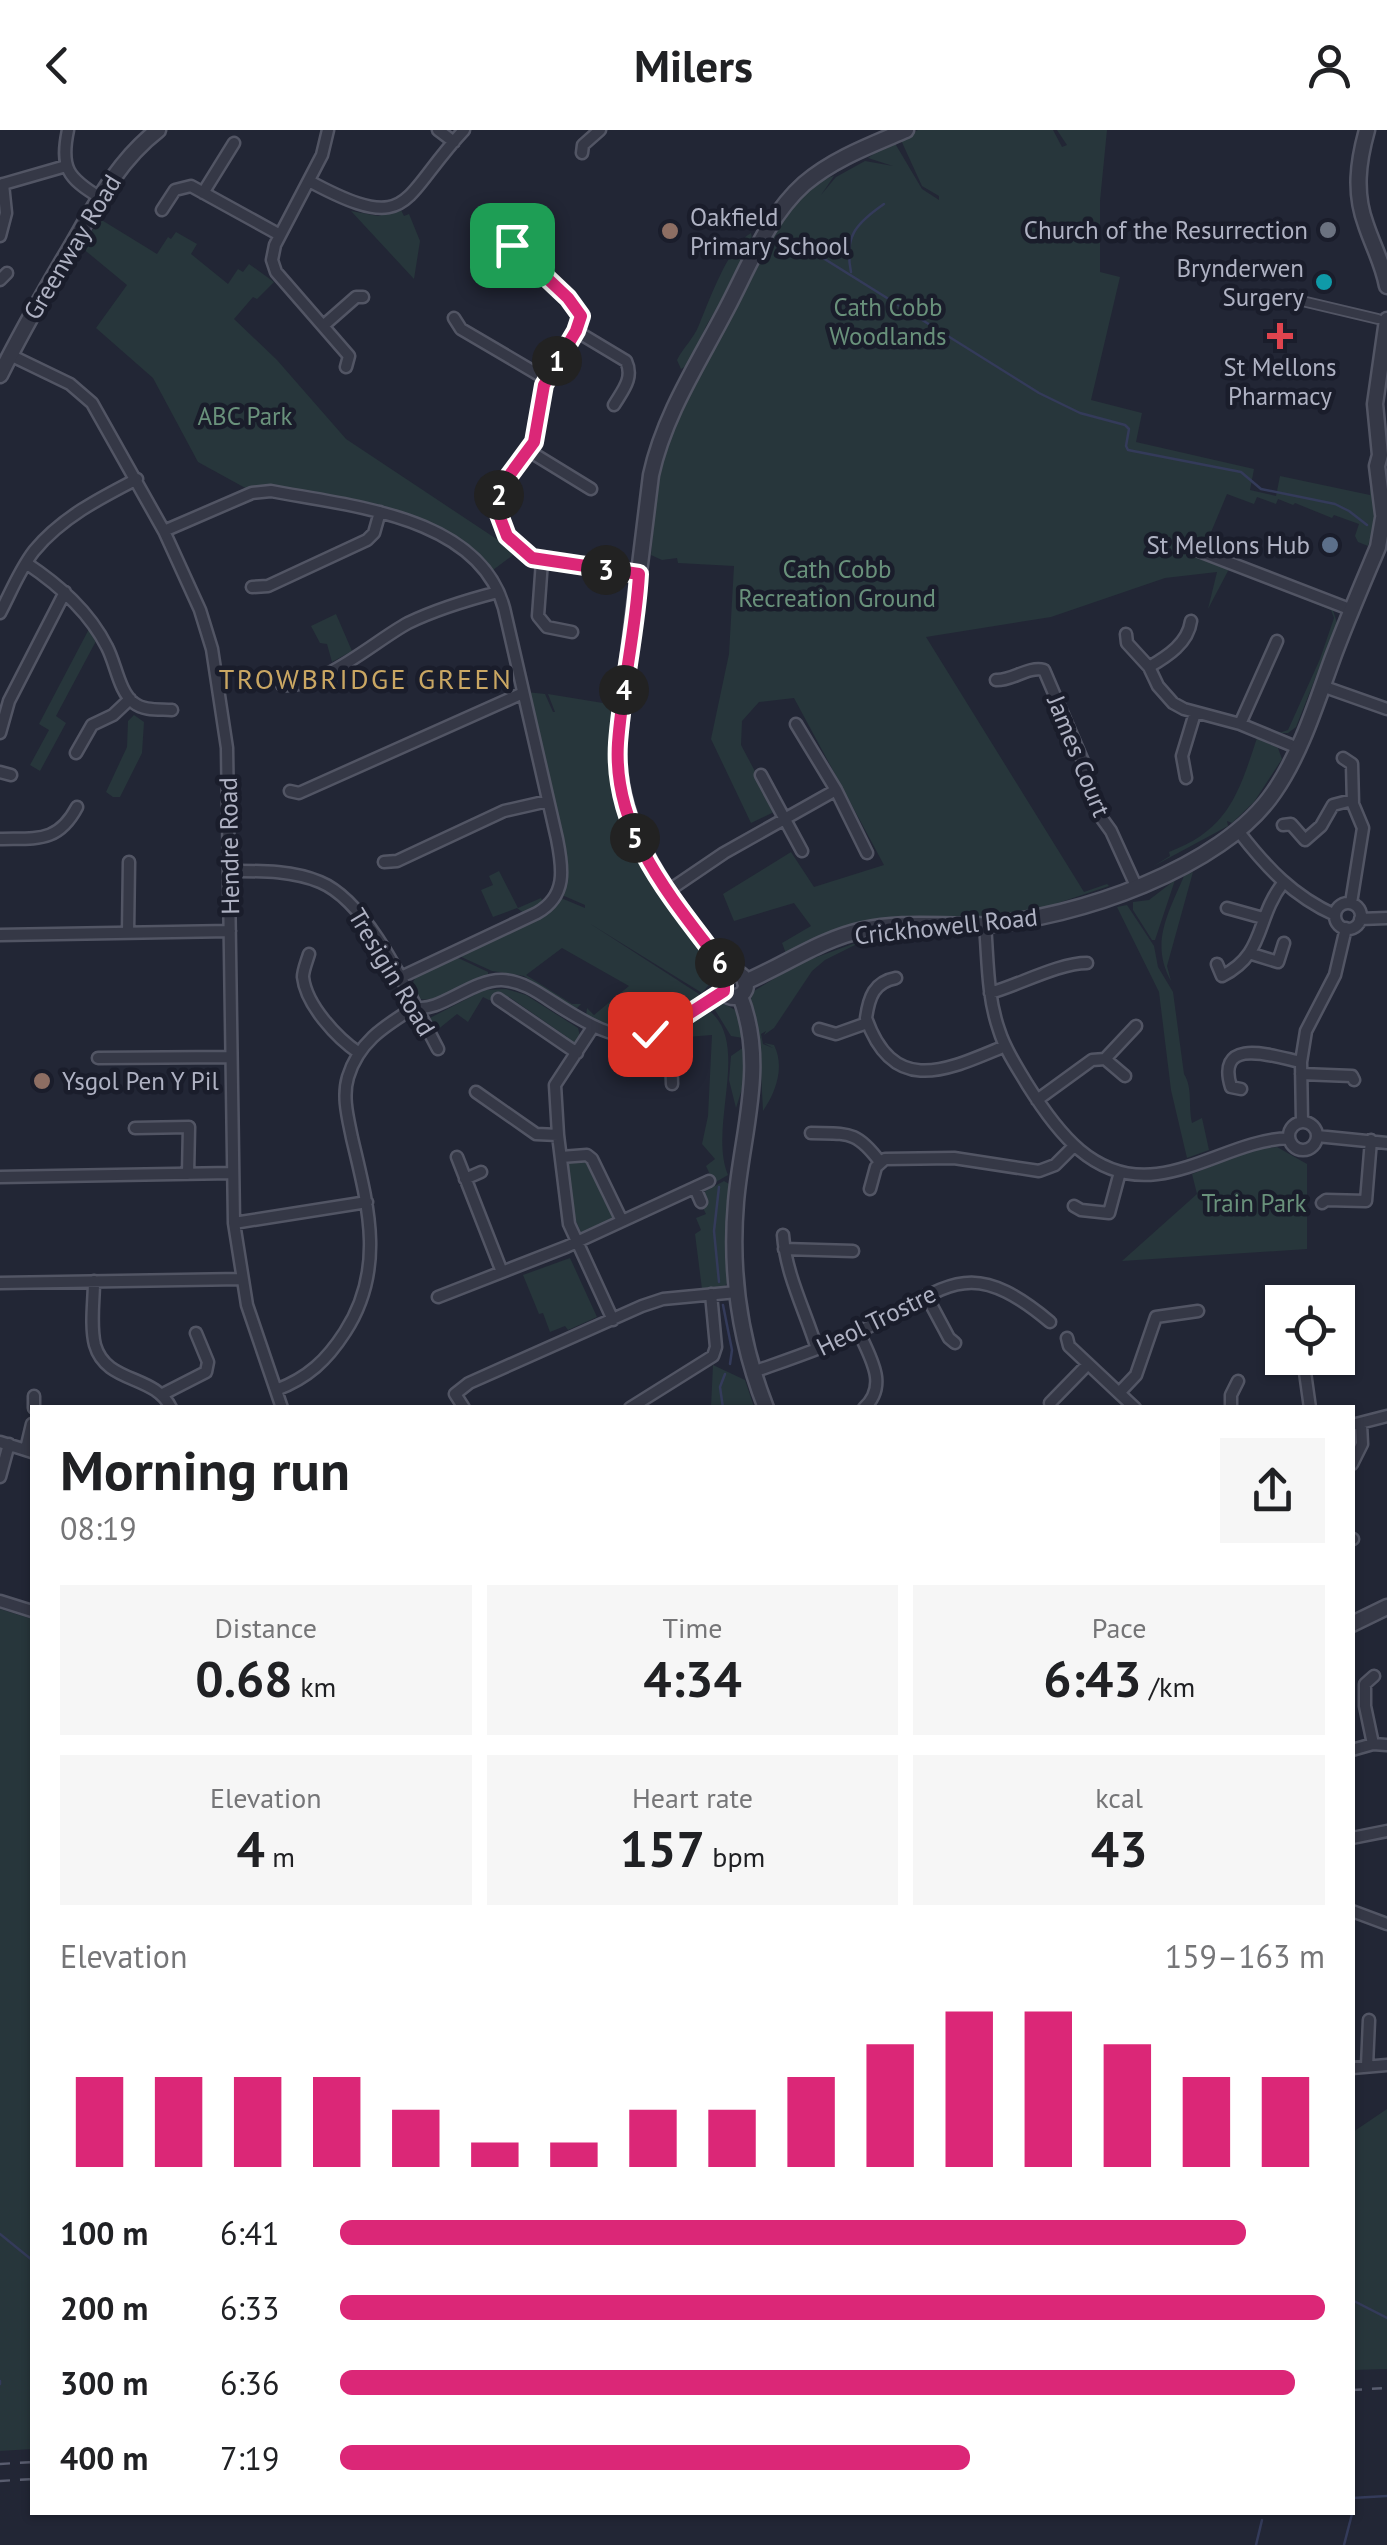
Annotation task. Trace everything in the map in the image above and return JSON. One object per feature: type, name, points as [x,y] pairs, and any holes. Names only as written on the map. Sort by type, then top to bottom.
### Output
[{"type":"street","points":[[68,130],[66,166],[76,182],[100,198]]},
{"type":"street","name":"Greenway Road","points":[[0,375],[100,198],[124,162],[158,130]]},
{"type":"street","points":[[328,130],[326,146],[273,251],[276,272],[350,356],[346,367]]},
{"type":"street","points":[[438,130],[454,142]]},
{"type":"street","points":[[309,181],[360,206],[392,206],[419,188],[464,130]]},
{"type":"street","points":[[582,153],[583,145],[600,130]]},
{"type":"street","points":[[765,1405],[753,1372],[737,1292],[734,1222],[754,1060],[741,976],[729,974],[642,852],[630,826],[618,769],[618,743],[651,475],[664,430],[778,214],[822,170],[906,130]]},
{"type":"street","points":[[1367,130],[1358,192],[1387,286]]},
{"type":"street","points":[[204,193],[234,143]]},
{"type":"street","points":[[0,236],[6,213],[1,184],[66,166]]},
{"type":"street","points":[[162,210],[179,188],[191,186],[280,235]]},
{"type":"street","points":[[514,238],[512,245],[581,316],[546,379],[538,405],[538,433],[530,451],[503,484],[498,512],[502,525],[514,545],[542,560],[639,574]]},
{"type":"street","points":[[323,326],[356,296],[363,298]]},
{"type":"street","points":[[1281,296],[1383,320]]},
{"type":"street","points":[[454,318],[461,329],[546,379]]},
{"type":"street","name":"Crickhowell Road","points":[[743,989],[821,945],[860,931],[985,924],[1056,914],[1136,886],[1239,832],[1276,790],[1298,748],[1382,543],[1385,513],[1378,466],[1376,404],[1383,365],[1383,320]]},
{"type":"street","points":[[576,331],[629,366],[628,381],[614,404]]},
{"type":"street","name":"Hendre Road","points":[[10,354],[53,374],[83,394],[102,419],[164,531],[200,610],[217,671],[227,748],[234,1224],[241,1279],[281,1405]]},
{"type":"street","points":[[530,451],[591,488]]},
{"type":"street","name":"Crickhowell Road","points":[[1380,455],[1387,470]]},
{"type":"street","points":[[0,612],[26,564],[45,540],[69,518],[137,479]]},
{"type":"street","points":[[164,531],[262,491],[380,512],[468,550],[486,568],[498,592],[523,693],[562,863],[560,886],[554,900],[536,913],[399,978]]},
{"type":"street","points":[[252,587],[268,586],[367,540],[374,533],[380,512]]},
{"type":"street","points":[[1199,552],[1352,610]]},
{"type":"street","points":[[542,560],[538,616],[546,628],[572,632]]},
{"type":"street","points":[[26,564],[64,592],[92,622],[130,700],[140,707],[172,710]]},
{"type":"street","points":[[0,733],[10,701],[64,592]]},
{"type":"street","points":[[282,685],[296,686],[332,669],[433,612],[498,592]]},
{"type":"street","points":[[1149,666],[1177,647],[1191,628],[1191,621]]},
{"type":"street","points":[[1126,634],[1127,643],[1149,666],[1166,695],[1184,709],[1240,724],[1298,748]]},
{"type":"street","points":[[1240,724],[1276,640]]},
{"type":"street","name":"James Court","points":[[996,680],[1006,681],[1036,668],[1044,670],[1064,732],[1085,766],[1091,797],[1136,886]]},
{"type":"street","points":[[1322,686],[1387,709]]},
{"type":"street","points":[[290,792],[299,793],[523,693]]},
{"type":"street","points":[[76,752],[92,725],[130,700]]},
{"type":"street","points":[[1186,778],[1182,756],[1195,713]]},
{"type":"street","points":[[796,724],[836,790],[867,853]]},
{"type":"street","points":[[1343,758],[1352,764],[1352,800],[1363,828],[1350,904]]},
{"type":"street","points":[[761,775],[802,851]]},
{"type":"street","points":[[668,891],[724,852],[836,790]]},
{"type":"street","points":[[1284,825],[1290,824],[1305,840],[1321,826],[1333,805],[1352,800]]},
{"type":"street","points":[[384,862],[397,861],[504,811],[548,801]]},
{"type":"street","points":[[0,839],[53,835],[66,826],[77,807]]},
{"type":"street","points":[[1239,832],[1283,883],[1310,903],[1335,914],[1339,925],[1353,928],[1360,919],[1360,910],[1350,904],[1340,905],[1335,914]]},
{"type":"street","points":[[128,933],[129,862]]},
{"type":"street","name":"Tresigin Road","points":[[229,871],[300,875],[338,892],[368,924],[438,1049]]},
{"type":"street","points":[[1217,964],[1222,976],[1252,954],[1270,900],[1283,883]]},
{"type":"street","points":[[1227,908],[1263,918]]},
{"type":"street","points":[[1360,919],[1387,918]]},
{"type":"street","points":[[985,924],[990,993],[1006,1046],[1037,1100],[1074,1147],[1120,1172],[1154,1174],[1249,1143],[1289,1138]]},
{"type":"street","points":[[1302,1122],[1301,1068],[1308,1024],[1335,975],[1346,928]]},
{"type":"street","points":[[0,934],[230,931]]},
{"type":"street","points":[[1252,954],[1278,962],[1284,943]]},
{"type":"street","points":[[309,954],[304,981],[323,1020],[339,1040],[359,1053]]},
{"type":"street","points":[[990,993],[1056,969],[1086,963]]},
{"type":"street","points":[[724,991],[724,980],[729,974]]},
{"type":"street","points":[[896,978],[884,980],[874,989],[867,1023],[894,1060],[924,1072],[950,1069],[1006,1046]]},
{"type":"street","points":[[276,1390],[314,1371],[336,1346],[365,1292],[372,1244],[346,1098],[349,1074],[374,1033],[416,1007],[426,1008],[478,984],[508,980],[530,988],[593,1028],[623,1037],[661,1030],[724,991]]},
{"type":"street","points":[[724,991],[732,997],[743,989]]},
{"type":"street","points":[[498,998],[576,1052]]},
{"type":"street","points":[[819,1029],[836,1034],[867,1023]]},
{"type":"street","points":[[1037,1100],[1092,1060],[1105,1059],[1136,1026]]},
{"type":"street","points":[[593,1028],[555,1085],[558,1134],[569,1224],[613,1320]]},
{"type":"street","points":[[661,1030],[671,1050],[672,1084]]},
{"type":"street","points":[[1242,1090],[1232,1087],[1229,1079],[1232,1062],[1240,1054],[1253,1052],[1301,1068],[1352,1076],[1354,1080]]},
{"type":"street","points":[[98,1058],[232,1057]]},
{"type":"street","points":[[1105,1059],[1125,1076]]},
{"type":"street","points":[[476,1092],[536,1134],[558,1134]]},
{"type":"street","points":[[1302,1122],[1315,1128],[1317,1136],[1314,1145],[1302,1150],[1293,1146],[1289,1138],[1291,1128],[1302,1122]]},
{"type":"street","points":[[135,1128],[189,1127],[188,1174]]},
{"type":"street","points":[[811,1133],[852,1135],[867,1145],[880,1162]]},
{"type":"street","points":[[1317,1136],[1387,1143]]},
{"type":"street","points":[[1322,1203],[1366,1200],[1371,1140]]},
{"type":"street","points":[[870,1189],[872,1173],[880,1162],[894,1158],[928,1156],[1039,1171],[1055,1165],[1074,1147]]},
{"type":"street","points":[[561,1157],[586,1155],[592,1159],[622,1221]]},
{"type":"street","points":[[457,1157],[502,1272]]},
{"type":"street","points":[[465,1178],[482,1172]]},
{"type":"street","points":[[1074,1206],[1109,1213],[1120,1172]]},
{"type":"street","points":[[0,1177],[232,1174]]},
{"type":"street","points":[[438,1297],[577,1242],[709,1181]]},
{"type":"street","points":[[695,1188],[701,1202]]},
{"type":"street","points":[[234,1224],[367,1202]]},
{"type":"street","points":[[784,1235],[788,1273],[818,1349]]},
{"type":"street","points":[[784,1249],[853,1251]]},
{"type":"street","points":[[0,1283],[241,1279]]},
{"type":"street","points":[[94,1281],[94,1339],[100,1357],[114,1371],[162,1394],[169,1405]]},
{"type":"street","name":"Heol Trostre","points":[[753,1372],[859,1332],[926,1295],[958,1283],[985,1284],[1019,1296],[1050,1322]]},
{"type":"street","points":[[461,1405],[452,1396],[476,1380],[663,1299],[737,1292]]},
{"type":"street","points":[[635,1405],[712,1356],[716,1347],[711,1294]]},
{"type":"street","points":[[926,1295],[955,1343]]},
{"type":"street","points":[[1119,1393],[1136,1374],[1156,1316],[1198,1312]]},
{"type":"street","points":[[859,1332],[878,1380],[874,1397],[867,1405]]},
{"type":"street","points":[[162,1394],[203,1376],[209,1368],[196,1333]]},
{"type":"street","points":[[1067,1338],[1069,1346],[1132,1405]]},
{"type":"street","points":[[1050,1403],[1088,1364]]},
{"type":"street","points":[[1305,1375],[1310,1405]]},
{"type":"street","points":[[1231,1405],[1238,1381]]},
{"type":"street","points":[[1355,1458],[1362,1444],[1356,1424],[1387,1416]]},
{"type":"street","points":[[0,1477],[4,1443],[29,1450]]},
{"type":"street","points":[[0,1601],[30,1611]]},
{"type":"street","points":[[1355,1623],[1387,1608]]},
{"type":"street","points":[[1374,1676],[1365,1684],[1364,1695],[1374,1744]]},
{"type":"street","points":[[1355,1749],[1387,1744]]},
{"type":"street","points":[[1355,1837],[1387,1832]]},
{"type":"street","points":[[1355,1912],[1387,1924]]},
{"type":"street","points":[[1367,2066],[1369,2020]]},
{"type":"street","points":[[1355,2068],[1387,2065]]},
{"type":"green space","points":[[918,130],[1053,130],[1062,147],[1067,145],[1057,130],[1107,130],[1100,201],[1100,272],[1120,277],[1091,400],[1142,413],[1136,442],[1254,469],[1250,490],[1276,496],[1280,476],[1370,495],[1370,455],[1375,525],[1368,546],[1355,536],[1359,524],[1278,499],[1276,504],[1257,497],[1254,504],[1227,494],[1204,549],[1332,607],[1337,623],[1296,727],[1288,733],[1279,733],[1288,730],[1334,618],[1331,610],[1229,569],[1208,609],[1217,572],[1165,578],[1051,617],[926,637],[1084,892],[1109,886],[1037,910],[975,918],[912,920],[787,956],[782,943],[811,926],[794,903],[734,921],[723,894],[791,852],[814,887],[884,865],[794,698],[759,702],[742,721],[741,745],[776,811],[751,823],[711,739],[729,654],[734,566],[678,563],[677,558],[662,560],[651,555],[659,467],[673,421],[773,231],[799,198],[814,184],[834,176],[821,195],[836,177],[865,161],[893,166],[868,158],[893,140],[922,189],[939,200],[939,196],[922,186],[900,138]]},
{"type":"green space","points":[[401,210],[404,216],[409,214],[420,241],[414,279],[351,211],[378,216]]},
{"type":"green space","name":"ABC Park","points":[[100,219],[157,254],[176,232],[197,244],[191,254],[228,284],[238,269],[243,272],[249,264],[274,282],[257,299],[253,297],[234,319],[277,360],[346,439],[501,542],[513,555],[493,570],[468,546],[397,512],[249,490],[198,462],[153,378],[96,328],[127,285],[81,247]]},
{"type":"green space","points":[[751,233],[740,270],[706,326],[690,364],[681,369],[677,360],[697,330],[721,274],[735,249]]},
{"type":"green space","points":[[336,614],[352,651],[332,662],[327,644],[320,643],[311,626]]},
{"type":"green space","points":[[89,629],[96,641],[56,716],[66,723],[40,771],[30,765],[49,730],[39,724]]},
{"type":"green space","points":[[526,692],[545,694],[553,712],[548,694],[615,705],[612,769],[624,830],[643,870],[713,972],[712,981],[702,993],[589,923],[699,994],[700,998],[686,1010],[659,1025],[632,1030],[586,1016],[587,1008],[594,1015],[629,986],[562,948],[526,975],[572,1004],[581,1004],[575,1010],[524,976],[492,971],[457,955],[541,916],[561,898],[585,908],[562,895],[565,874]]},
{"type":"green space","points":[[134,715],[144,722],[142,753],[120,797],[113,797],[106,792],[127,747],[128,721]]},
{"type":"green space","points":[[1257,738],[1278,748],[1282,759],[1254,802],[1232,823],[1227,821],[1228,826],[1152,867],[1217,822],[1236,794]]},
{"type":"green space","points":[[499,871],[518,908],[541,898],[544,904],[525,914],[517,908],[493,917],[481,890],[493,885],[489,876]]},
{"type":"green space","points":[[1193,872],[1167,966],[1171,981],[1162,954],[1164,929],[1184,876]]},
{"type":"green space","points":[[1175,880],[1152,940],[1133,910],[1133,902],[1149,900]]},
{"type":"green space","points":[[1127,905],[1154,946],[1158,967],[1173,992],[1192,1123],[1202,1118],[1209,1150],[1187,1158],[1171,1090],[1159,992],[1117,907]]},
{"type":"green space","points":[[869,938],[825,960],[812,971],[774,1028],[761,1034],[763,1044],[773,1048],[764,1043],[774,1045],[779,1062],[775,1088],[763,1111],[759,1036],[751,999],[754,991],[798,964]]},
{"type":"green space","points":[[454,956],[488,975],[443,996],[417,998],[412,984],[418,973]]},
{"type":"green space","points":[[506,989],[526,995],[578,1028],[580,1036],[572,1044],[509,997],[483,997],[468,1022],[457,1014],[436,1031],[428,1019],[484,990]]},
{"type":"green space","points":[[723,1003],[735,1010],[745,1037],[747,1073],[736,1108],[729,1080],[731,1056],[744,1047],[743,1038],[731,1036],[715,1010]]},
{"type":"green space","points":[[711,1012],[722,1027],[728,1066],[722,1134],[728,1175],[714,1183],[706,1166],[715,1159],[702,1144],[708,1116],[712,1035],[674,1038],[677,1031]]},
{"type":"green space","name":"Train Park","points":[[1277,1147],[1307,1164],[1307,1249],[1122,1261],[1197,1194],[1192,1174],[1252,1150]]},
{"type":"green space","points":[[587,1160],[604,1201],[614,1214],[612,1219],[581,1232],[574,1217],[568,1165],[571,1161]]},
{"type":"green space","points":[[724,1181],[729,1184],[728,1282],[725,1286],[702,1289],[695,1234],[701,1230],[696,1218],[706,1214],[704,1192]]},
{"type":"green space","points":[[570,1258],[597,1317],[568,1330],[565,1326],[550,1332],[523,1275]]},
{"type":"green space","points":[[713,1365],[745,1380],[753,1405],[711,1405]]},
{"type":"green space","points":[[0,1609],[30,1618],[30,2449],[0,2451]]},
{"type":"green space","points":[[1387,2109],[1387,2369],[1355,2370],[1355,2131]]},
{"type":"waterway","points":[[851,272],[849,249],[854,232],[884,204]]},
{"type":"waterway","points":[[815,253],[1039,393],[1080,413],[1125,425],[1129,429],[1128,450],[1241,472],[1261,489],[1335,504],[1367,525]]},
{"type":"waterway","points":[[719,1187],[714,1231],[719,1282]]},
{"type":"waterway","points":[[723,1305],[732,1350],[730,1364]]},
{"type":"waterway","points":[[723,1405],[720,1387],[725,1374]]},
{"type":"waterway","points":[[0,2234],[30,2258]]},
{"type":"waterway","points":[[1355,2302],[1387,2318]]},
{"type":"waterway","points":[[1355,2498],[1387,2496]]},
{"type":"waterway","points":[[1344,2545],[1352,2515]]},
{"type":"waterway","points":[[1256,2545],[1262,2520]]},
{"type":"railway","points":[[1355,2390],[1387,2388]]},
{"type":"railway","points":[[0,2464],[30,2462]]},
{"type":"railway","points":[[0,2481],[30,2479]]},
{"type":"place","name":"Church of the Resurrection","points":[[1328,230]]},
{"type":"place","name":"Oakfield Primary School","points":[[670,231]]},
{"type":"place","name":"Brynderwen Surgery","points":[[1324,282]]},
{"type":"place","name":"St Mellons Pharmacy","points":[[1280,336]]},
{"type":"place","name":"St Mellons Hub","points":[[1330,545]]},
{"type":"place","name":"Ysgol Pen Y Pil","points":[[42,1081]]},
{"type":"district","name":"TROWBRIDGE GREEN","points":[[366,679]]},
{"type":"route","points":[[512,245],[568,298],[581,316],[544,385],[538,405],[538,433],[530,451],[503,484],[498,512],[507,536],[532,558],[639,574],[618,743],[622,800],[634,835],[652,868],[729,974],[722,984],[724,991],[670,1026],[650,1034]]},
{"type":"park label","name":"Cath Cobb Woodlands","points":[[888,322]]},
{"type":"park label","name":"Cath Cobb Recreation Ground","points":[[837,584]]}]
